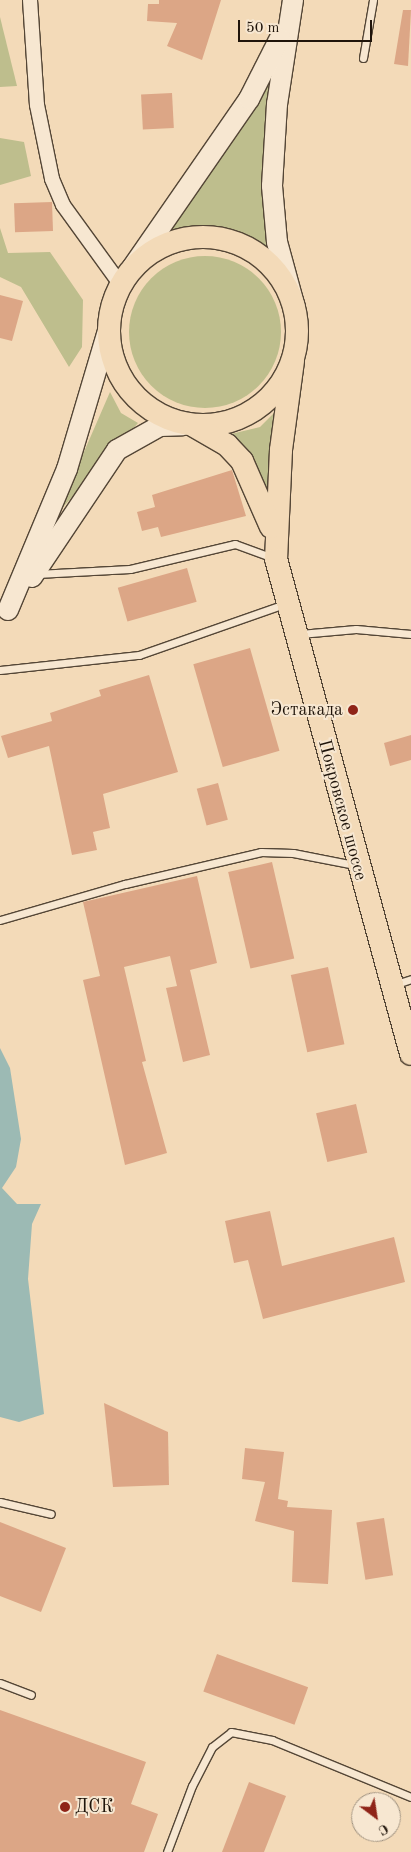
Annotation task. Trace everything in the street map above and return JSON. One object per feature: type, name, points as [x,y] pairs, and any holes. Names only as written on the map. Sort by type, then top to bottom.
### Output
[{"type":"main road","points":[[127,277],[249,99],[291,6]]},
{"type":"main road","points":[[4,617],[117,450],[160,426],[228,423],[253,410],[277,389],[293,361],[298,335],[295,308],[277,242],[272,186],[291,6]]},
{"type":"main road","points":[[127,277],[175,240],[200,236],[226,238],[270,263],[295,308]]},
{"type":"main road","name":"Покровское шоссе","points":[[127,277],[110,324],[112,352],[138,400],[227,445],[242,461],[274,535]]},
{"type":"main road","points":[[4,617],[67,469],[110,324]]},
{"type":"main road","name":"Покровское шоссе","points":[[293,361],[274,535],[276,559],[286,604],[357,865],[401,982],[411,1054]]},
{"type":"street","points":[[30,0],[37,105],[52,179],[63,205],[127,277]]},
{"type":"lane","points":[[363,58],[373,0]]},
{"type":"lane","points":[[34,574],[130,569],[235,544],[276,559]]},
{"type":"lane","points":[[0,670],[139,655],[286,604]]},
{"type":"lane","points":[[295,635],[356,629],[411,634]]},
{"type":"lane","points":[[0,920],[125,884],[261,852],[293,853],[357,865]]},
{"type":"lane","points":[[0,1502],[51,1514]]},
{"type":"lane","points":[[0,1683],[31,1695]]},
{"type":"lane","points":[[167,1852],[192,1786],[212,1747],[232,1732],[272,1740],[411,1797]]},
{"type":"green space","points":[[0,17],[17,86],[0,87]]},
{"type":"green space","points":[[271,79],[279,256],[240,234],[167,235]]},
{"type":"green space","points":[[0,138],[24,142],[31,176],[0,185]]},
{"type":"green space","points":[[0,228],[8,253],[50,252],[83,300],[82,347],[69,367],[21,287],[0,277]]},
{"type":"green space","points":[[205,256],[234,262],[259,278],[275,303],[281,332],[275,361],[259,386],[234,402],[205,408],[176,402],[151,386],[135,361],[129,332],[135,303],[151,278],[176,262]]},
{"type":"green space","points":[[110,392],[121,413],[138,423],[57,514]]},
{"type":"green space","points":[[280,407],[275,500],[231,434],[260,427]]},
{"type":"water","points":[[0,1048],[10,1068],[21,1139],[16,1167],[2,1188],[17,1204],[41,1204],[32,1224],[28,1279],[44,1414],[19,1422],[0,1417]]},
{"type":"building","points":[[159,0],[221,0],[202,60],[167,46],[177,23],[147,21],[148,4],[159,4]]},
{"type":"building","points":[[403,10],[411,10],[408,66],[394,64]]},
{"type":"building","points":[[172,93],[174,128],[143,130],[141,95]]},
{"type":"building","points":[[52,202],[53,231],[15,232],[14,203]]},
{"type":"building","points":[[0,295],[23,301],[12,341],[0,338]]},
{"type":"building","points":[[232,470],[246,516],[161,537],[158,527],[142,531],[137,512],[155,507],[152,495]]},
{"type":"building","points":[[187,568],[197,602],[127,621],[118,588]]},
{"type":"building","points":[[250,648],[279,751],[223,767],[193,664]]},
{"type":"building","points":[[149,675],[178,772],[103,794],[110,828],[93,832],[97,850],[72,855],[49,746],[8,758],[1,736],[52,721],[50,713],[101,696],[99,690]]},
{"type":"building","points":[[411,735],[411,760],[390,766],[384,743]]},
{"type":"building","points":[[218,783],[228,820],[207,825],[197,789]]},
{"type":"building","points":[[272,862],[294,958],[250,969],[228,872]]},
{"type":"building","points":[[197,876],[217,963],[190,970],[210,1055],[183,1062],[166,988],[177,986],[170,956],[124,967],[146,1061],[142,1062],[167,1153],[125,1165],[83,980],[100,976],[83,902]]},
{"type":"building","points":[[328,967],[344,1044],[307,1052],[291,975]]},
{"type":"building","points":[[356,1104],[367,1153],[327,1162],[316,1113]]},
{"type":"building","points":[[270,1211],[282,1266],[394,1237],[405,1282],[263,1319],[248,1260],[234,1263],[225,1221]]},
{"type":"building","points":[[104,1403],[168,1432],[169,1485],[113,1487]]},
{"type":"building","points":[[245,1448],[284,1452],[278,1499],[288,1501],[287,1507],[332,1510],[328,1584],[292,1582],[294,1531],[255,1521],[265,1482],[242,1479]]},
{"type":"building","points":[[384,1518],[393,1575],[365,1580],[356,1522]]},
{"type":"building","points":[[0,1522],[66,1548],[41,1612],[0,1596]]},
{"type":"building","points":[[217,1654],[308,1687],[294,1725],[203,1692]]},
{"type":"building","name":"ДСК","points":[[0,1710],[146,1762],[131,1804],[158,1814],[144,1852],[0,1852]]},
{"type":"building","points":[[249,1782],[286,1796],[264,1852],[222,1852]]},
{"type":"place","name":"Эстакада","points":[[353,710]]},
{"type":"place","name":"ДСК","points":[[65,1807]]}]
